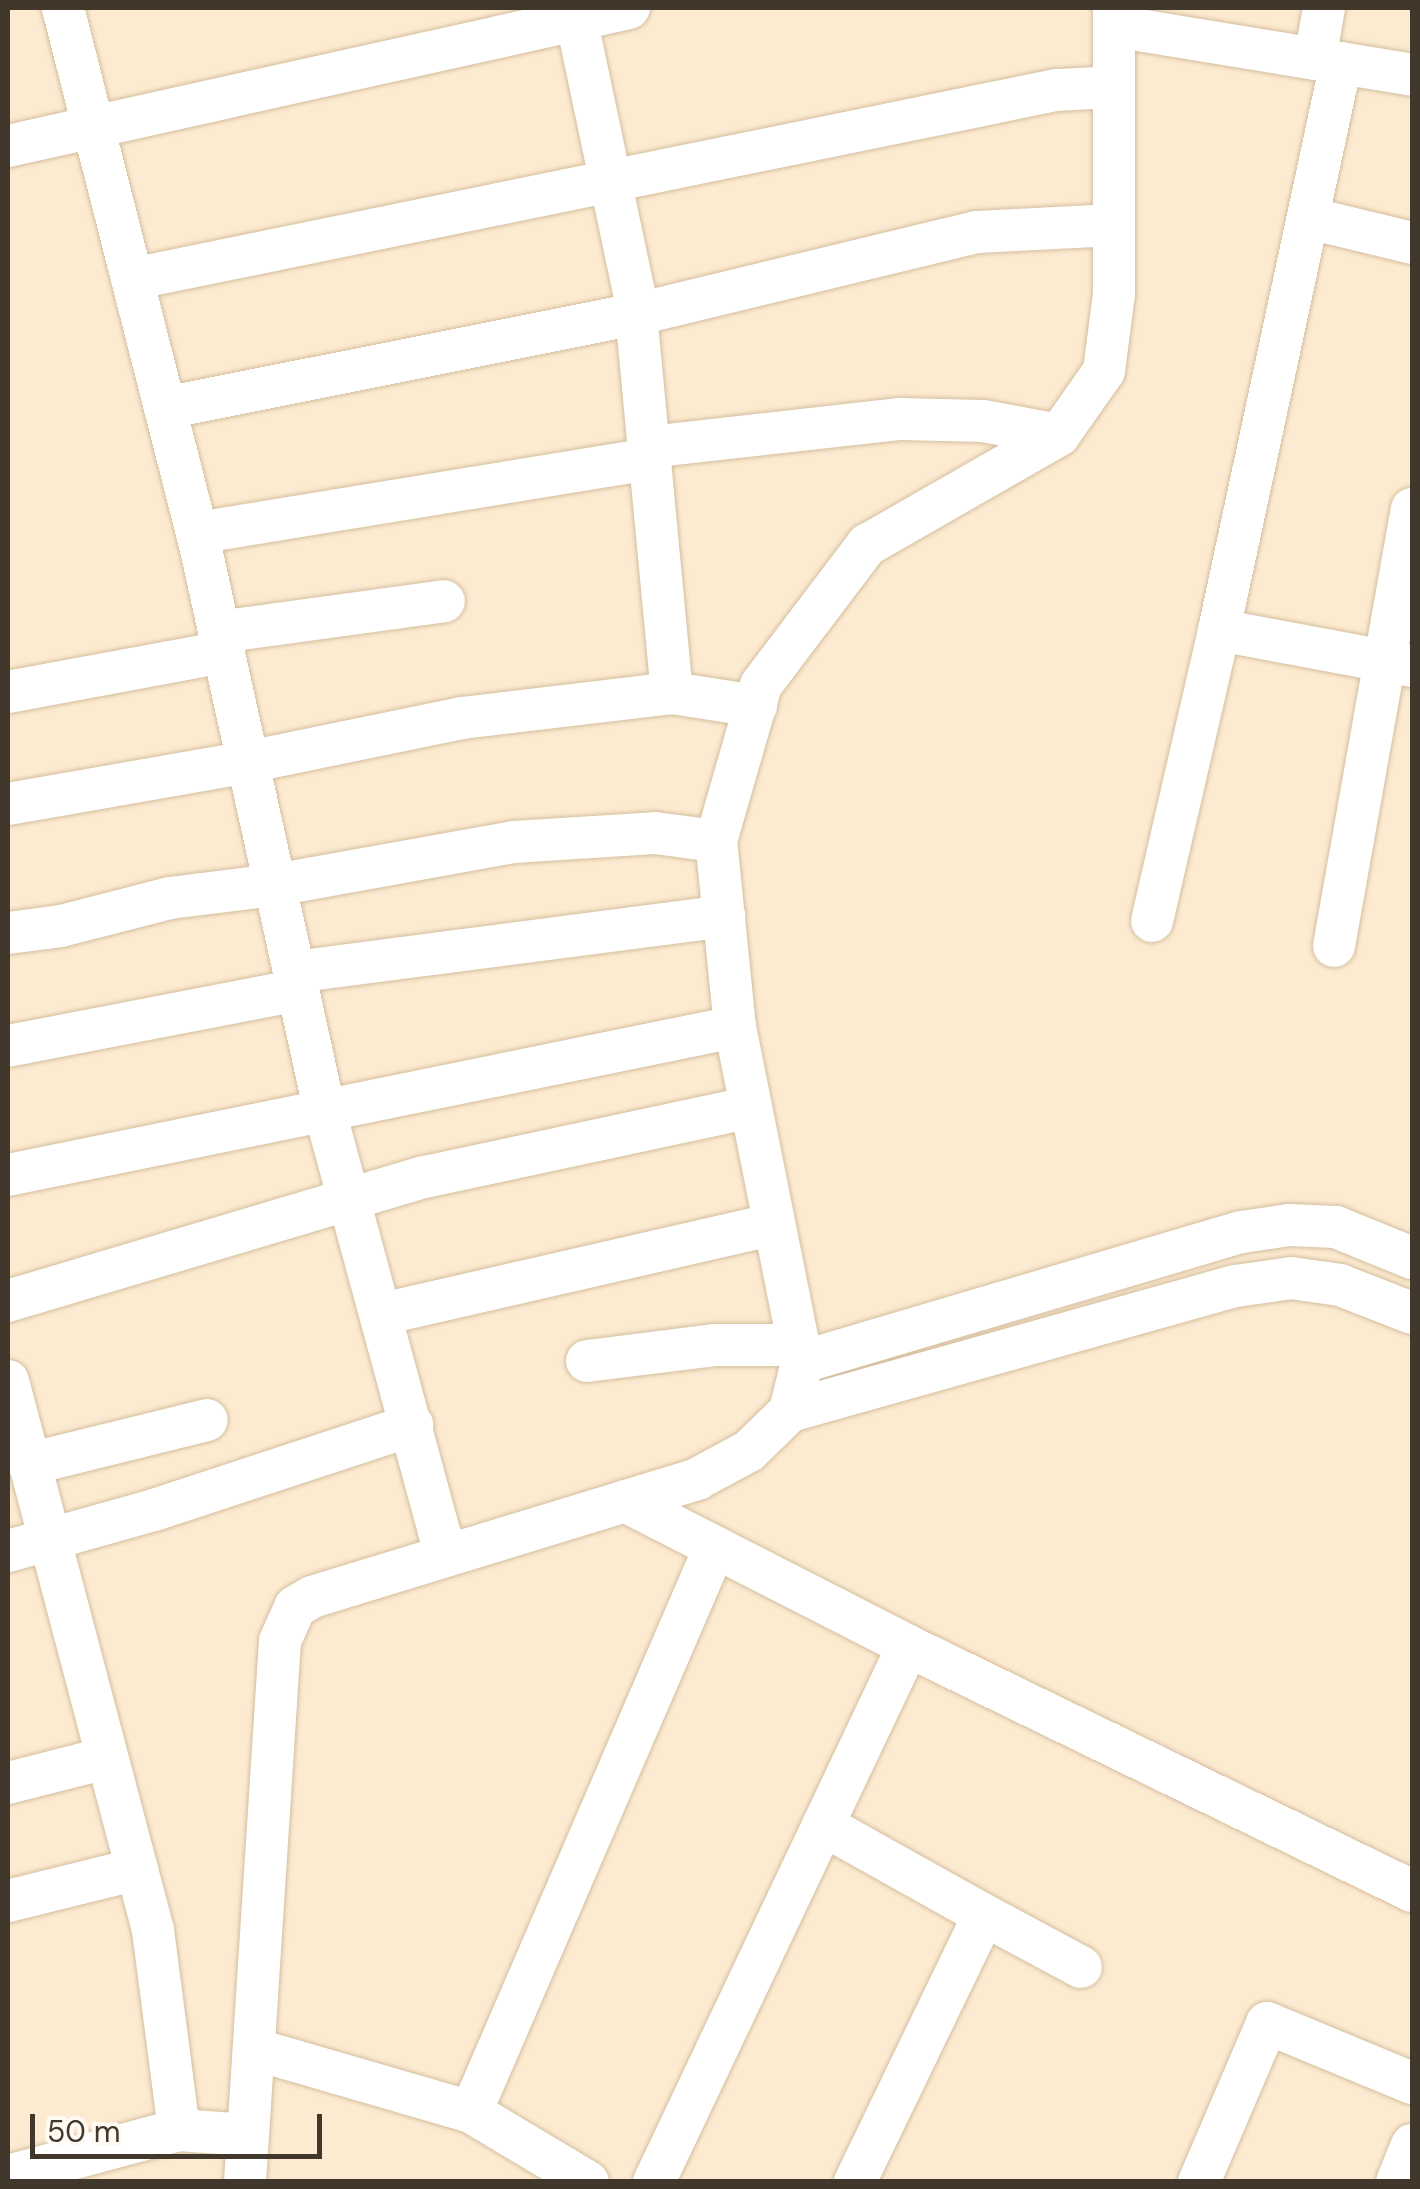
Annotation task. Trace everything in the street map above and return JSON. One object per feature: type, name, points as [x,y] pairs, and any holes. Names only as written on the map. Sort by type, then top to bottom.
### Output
[{"type":"street","points":[[63,8],[198,533],[324,1108],[440,1532]]},
{"type":"street","points":[[8,146],[576,13],[629,8]]},
{"type":"street","points":[[1152,921],[1309,218],[1328,61],[1324,8]]},
{"type":"street","points":[[576,13],[636,312],[672,693]]},
{"type":"street","points":[[790,1411],[800,1354],[743,1231],[751,1107],[700,1034],[724,916],[685,836],[737,703],[761,686],[867,545],[1059,436],[1104,371],[1114,294],[1079,225],[1085,88],[1114,17],[1412,75]]},
{"type":"street","points":[[132,279],[1085,88]]},
{"type":"street","points":[[1309,218],[1412,243]]},
{"type":"street","points":[[166,408],[636,312],[977,232],[1079,225]]},
{"type":"street","points":[[198,533],[650,453],[900,419],[997,422],[1059,436]]},
{"type":"street","points":[[1334,946],[1401,664],[1412,509]]},
{"type":"street","points":[[8,692],[222,642],[444,602]]},
{"type":"street","points":[[1219,630],[1401,664]]},
{"type":"street","points":[[8,804],[248,762],[462,718],[672,693],[737,703]]},
{"type":"street","points":[[8,933],[61,926],[170,898],[275,886],[513,842],[685,836]]},
{"type":"street","points":[[8,1046],[296,981],[657,922],[724,916]]},
{"type":"street","points":[[8,1175],[700,1034]]},
{"type":"street","points":[[8,1301],[349,1197],[514,1154],[751,1107]]},
{"type":"street","points":[[587,1361],[730,1346],[800,1354],[1242,1232],[1290,1225],[1336,1228],[1412,1258]]},
{"type":"street","points":[[382,1314],[743,1231]]},
{"type":"street","points":[[213,2133],[254,2049],[280,1641],[295,1607],[440,1532],[625,1501],[697,1479],[748,1451],[790,1411],[1236,1286],[1291,1278],[1340,1284],[1412,1313]]},
{"type":"street","points":[[8,1388],[21,1453],[49,1539],[136,1869],[213,2133],[245,2182]]},
{"type":"street","points":[[21,1453],[207,1420]]},
{"type":"street","points":[[8,1551],[412,1425]]},
{"type":"street","points":[[625,1501],[908,1646],[1412,1890]]},
{"type":"street","points":[[471,2112],[715,1547]]},
{"type":"street","points":[[654,2182],[908,1646]]},
{"type":"street","points":[[8,1783],[107,1758]]},
{"type":"street","points":[[823,1824],[1082,1967]]},
{"type":"street","points":[[8,1900],[136,1869]]},
{"type":"street","points":[[855,2182],[984,1915]]},
{"type":"street","points":[[1199,2182],[1267,2023],[1412,2083]]},
{"type":"street","points":[[254,2049],[471,2112],[588,2182]]},
{"type":"street","points":[[8,2176],[213,2133]]},
{"type":"street","points":[[1396,2182],[1412,2146]]}]
